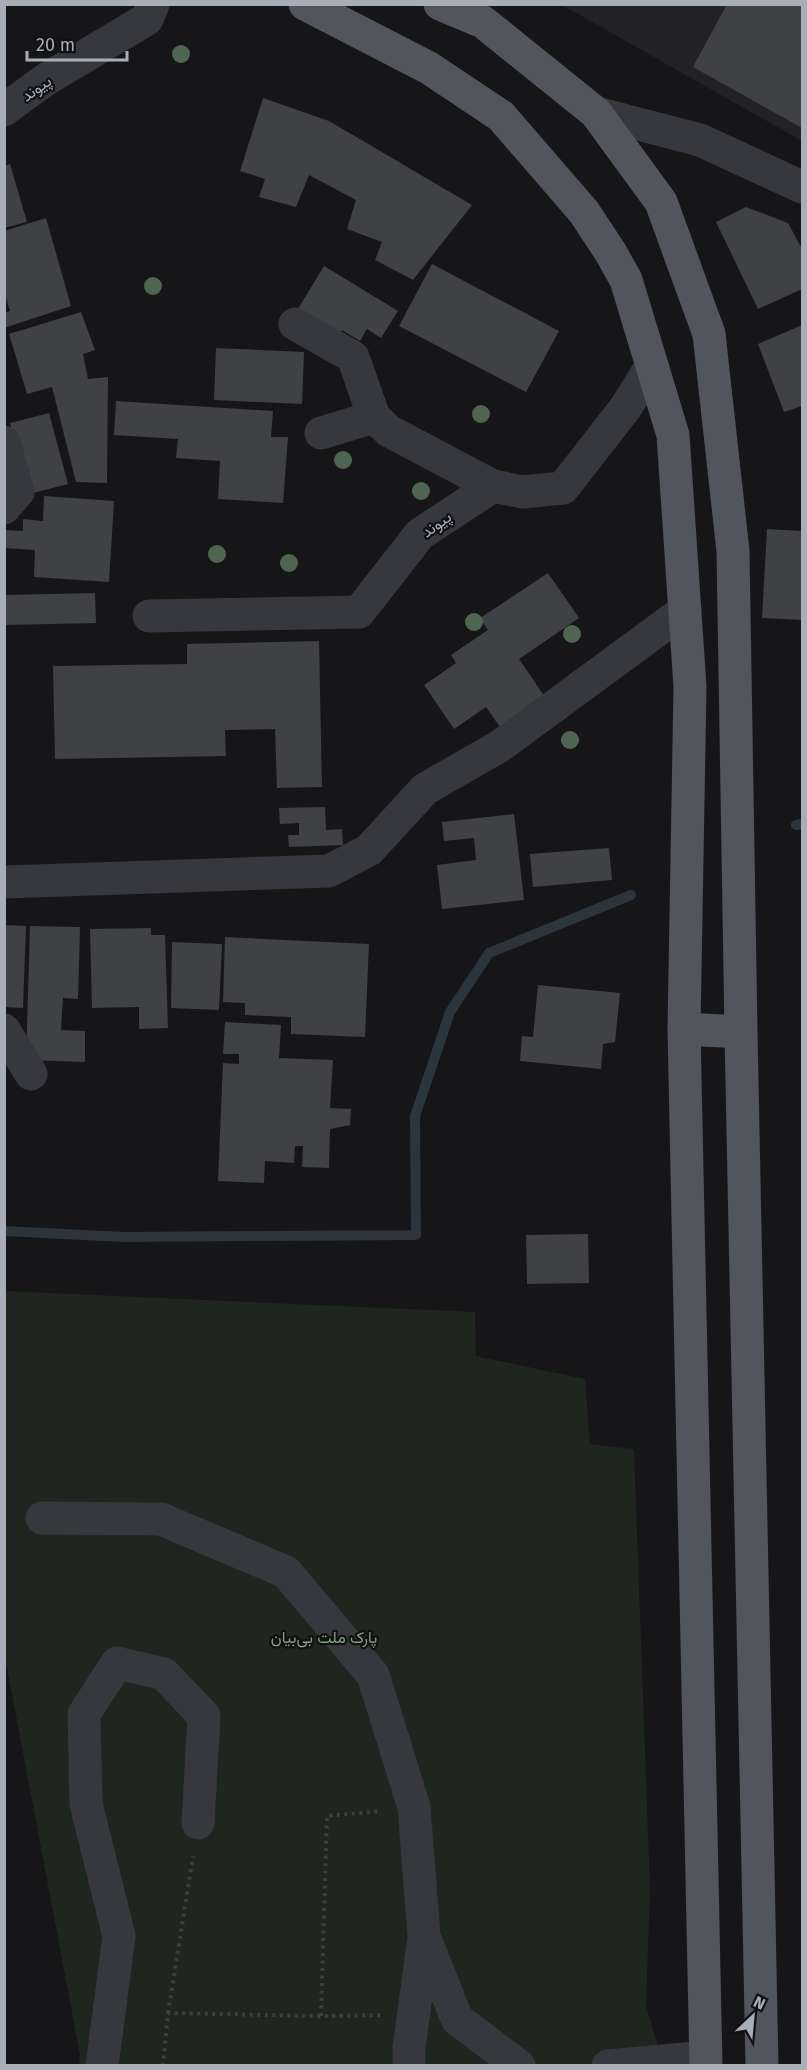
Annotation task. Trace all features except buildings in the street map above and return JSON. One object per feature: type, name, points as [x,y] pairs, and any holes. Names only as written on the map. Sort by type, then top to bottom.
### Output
[{"type":"main road","points":[[305,4],[429,68],[501,116],[584,212],[626,280],[673,435],[690,687],[684,1029],[705,2061]]},
{"type":"main road","points":[[440,4],[483,22],[596,112],[661,202],[709,334],[733,551],[762,2066]]},
{"type":"main road","points":[[684,1029],[741,1032]]},
{"type":"lane","name":"پیوند","points":[[4,110],[45,80],[147,19],[153,4]]},
{"type":"lane","points":[[596,112],[700,140],[802,188]]},
{"type":"lane","points":[[295,324],[353,357],[374,417],[389,431],[492,486],[523,492],[563,488],[626,407],[652,365]]},
{"type":"lane","points":[[321,433],[374,417]]},
{"type":"lane","points":[[4,442],[18,492],[4,508]]},
{"type":"lane","name":"پیوند","points":[[149,616],[359,612],[420,534],[492,486]]},
{"type":"lane","points":[[4,882],[329,871],[369,850],[425,789],[500,746],[685,610]]},
{"type":"lane","points":[[4,1030],[31,1074]]},
{"type":"lane","points":[[42,1518],[161,1519],[286,1572],[373,1675],[414,1807],[424,1936],[409,2066]]},
{"type":"lane","points":[[102,2066],[119,1936],[86,1804],[84,1714],[117,1663],[164,1674],[204,1716],[198,1823]]},
{"type":"lane","points":[[424,1936],[457,2019],[519,2066]]},
{"type":"lane","points":[[608,2066],[705,2061]]},
{"type":"path","points":[[321,2016],[327,1816],[414,1807]]},
{"type":"path","points":[[163,2066],[168,2013],[198,1823]]},
{"type":"path","points":[[168,2013],[321,2016],[414,2014]]},
{"type":"shaded area","points":[[561,5],[802,5],[802,141],[573,11]]},
{"type":"green space","name":"پارک ملت بی‌بیان","points":[[4,1291],[475,1312],[476,1356],[585,1379],[590,1444],[634,1449],[650,1889],[646,2006],[664,2065],[79,2065],[80,2055],[5,1657]]},
{"type":"waterway","points":[[796,825],[802,824]]},
{"type":"waterway","points":[[4,1231],[124,1237],[416,1235],[415,1116],[450,1012],[489,953],[631,895]]}]
